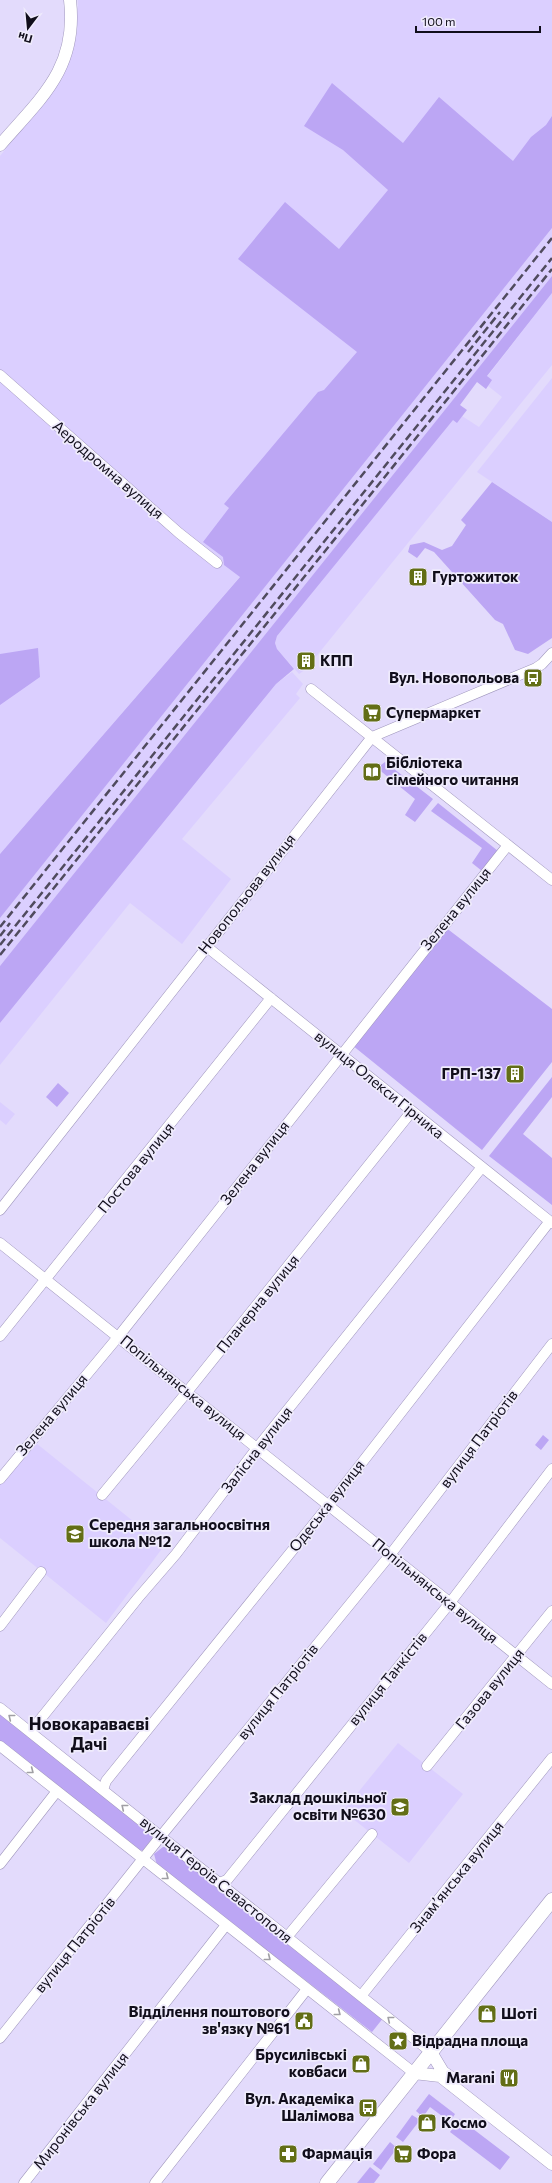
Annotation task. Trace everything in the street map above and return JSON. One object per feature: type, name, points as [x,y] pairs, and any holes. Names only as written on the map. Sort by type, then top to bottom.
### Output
[{"type":"main road","points":[[327,2183],[552,1900]]},
{"type":"street","points":[[0,145],[46,92],[61,69],[69,48],[72,28],[70,0]]},
{"type":"street","name":"Аеродромна вулиця","points":[[0,375],[179,533],[217,563]]},
{"type":"street","name":"Новопольова вулиця","points":[[0,1210],[372,737],[542,664],[552,653]]},
{"type":"street","points":[[311,689],[552,880]]},
{"type":"street","name":"Зелена вулиця","points":[[0,1479],[118,1336],[508,845]]},
{"type":"street","name":"вулиця Олекси Гірника","points":[[206,947],[551,1222]]},
{"type":"street","name":"Постова вулиця","points":[[0,1336],[271,998]]},
{"type":"street","name":"Планерна вулиця","points":[[102,1495],[187,1392],[412,1111]]},
{"type":"street","name":"Залісна вулиця","points":[[30,1732],[138,1598],[176,1554],[257,1448],[482,1167]]},
{"type":"street","name":"Одеська вулиця","points":[[103,1790],[106,1781],[329,1505],[551,1222]]},
{"type":"street","name":"Попільнянська вулиця","points":[[0,1243],[329,1505],[449,1604],[552,1684]]},
{"type":"street","name":"вулиця Патріотів","points":[[0,2038],[161,1836],[390,1555],[552,1344]]},
{"type":"street","name":"вулиця Танкістів","points":[[219,1883],[227,1880],[449,1604],[552,1469]]},
{"type":"street","points":[[0,1626],[41,1572]]},
{"type":"street","name":"Газова вулиця","points":[[427,1766],[552,1611]]},
{"type":"street","name":"вулиця Героїв Севастополя","points":[[0,1708],[431,2052]]},
{"type":"street","name":"вулиця Героїв Севастополя","points":[[0,1746],[414,2073]]},
{"type":"street","name":"Знамʼянська вулиця","points":[[361,1996],[552,1758]]},
{"type":"street","points":[[0,1864],[57,1791]]},
{"type":"street","points":[[287,1937],[372,1834]]},
{"type":"street","name":"Миронівська вулиця","points":[[24,2183],[226,1925]]},
{"type":"street","points":[[155,2183],[308,1989]]},
{"type":"street","points":[[431,2052],[443,2072],[552,2159]]},
{"type":"street","points":[[414,2073],[440,2076],[552,2164]]},
{"type":"shaded area","points":[[78,0],[552,0],[552,195],[237,580],[0,854],[0,156],[62,79],[72,55],[77,33]]},
{"type":"shaded area","points":[[332,83],[403,143],[439,97],[513,161],[531,137],[546,125],[552,116],[552,228],[0,918],[0,854],[240,577],[224,565],[223,557],[203,542],[229,508],[224,504],[318,392],[324,390],[357,352],[238,259],[285,202],[339,249],[388,190],[343,150],[304,126]]},
{"type":"shaded area","points":[[552,228],[552,276],[0,966],[0,918]]},
{"type":"shaded area","points":[[552,276],[552,293],[487,376],[492,380],[486,389],[477,382],[460,405],[467,410],[457,423],[453,420],[277,636],[275,643],[277,649],[294,669],[276,684],[0,1023],[0,966]]},
{"type":"shaded area","points":[[552,293],[552,365],[306,669],[299,674],[277,649],[275,643],[277,636],[453,419],[457,422],[462,416],[479,427],[502,397],[488,386],[491,380],[487,377]]},
{"type":"shaded area","points":[[552,378],[552,522],[477,472]]},
{"type":"shaded area","points":[[492,482],[552,522],[552,638],[528,654],[515,650],[503,624],[495,620],[434,552],[425,548],[417,558],[408,552],[410,545],[424,542],[442,550],[452,546],[466,525],[461,520]]},
{"type":"shaded area","points":[[38,648],[40,677],[0,705],[0,654]]},
{"type":"shaded area","points":[[292,672],[303,684],[296,694],[300,698],[182,839],[231,879],[182,944],[130,903],[0,1065],[0,1023],[276,684]]},
{"type":"shaded area","points":[[385,762],[433,799],[415,822],[405,815],[415,799],[377,768]]},
{"type":"shaded area","points":[[438,803],[498,851],[482,871],[472,863],[482,848],[431,811]]},
{"type":"shaded area","points":[[445,927],[552,1009],[552,1062],[482,1150],[352,1045]]},
{"type":"shaded area","points":[[552,1077],[552,1097],[523,1134],[552,1158],[552,1205],[489,1156]]},
{"type":"shaded area","points":[[58,1083],[69,1093],[57,1107],[46,1097]]},
{"type":"shaded area","points":[[0,1102],[15,1114],[6,1125],[0,1120]]},
{"type":"shaded area","points":[[543,1435],[549,1440],[541,1450],[535,1445]]},
{"type":"shaded area","name":"Середня загальноосвітня школа №12","points":[[31,1439],[164,1546],[106,1623],[0,1538],[0,1479]]},
{"type":"shaded area","points":[[0,1713],[152,1835],[152,1839],[143,1850],[140,1851],[0,1744]]},
{"type":"shaded area","name":"Заклад дошкільної освіти №630","points":[[398,1743],[463,1794],[409,1863],[343,1811]]},
{"type":"shaded area","points":[[163,1847],[167,1847],[384,2017],[372,2032],[157,1865],[154,1854]]},
{"type":"shaded area","points":[[429,2094],[455,2114],[450,2122],[430,2107],[423,2117],[416,2111]]},
{"type":"shaded area","points":[[412,2115],[420,2120],[403,2142],[396,2137]]},
{"type":"shaded area","points":[[460,2119],[510,2157],[500,2170],[450,2132]]},
{"type":"shaded area","points":[[390,2142],[397,2148],[381,2170],[373,2164]]},
{"type":"shaded area","points":[[370,2167],[380,2175],[374,2183],[357,2183]]},
{"type":"railway","points":[[0,927],[552,238]]},
{"type":"railway","points":[[0,945],[552,258]]},
{"type":"railway","points":[[0,955],[552,269]]},
{"type":"railway","points":[[468,352],[500,312]]},
{"type":"railway","points":[[0,936],[10,923]]},
{"type":"place","name":"Гуртожиток","points":[[418,577]]},
{"type":"place","name":"КПП","points":[[306,661]]},
{"type":"place","name":"Вул. Новопольова","points":[[533,678]]},
{"type":"place","name":"Супермаркет","points":[[372,713]]},
{"type":"place","name":"Бібліотека сімейного читання","points":[[372,772]]},
{"type":"place","name":"ГРП-137","points":[[515,1074]]},
{"type":"place","name":"Середня загальноосвітня школа №12","points":[[75,1534]]},
{"type":"place","name":"Заклад дошкільної освіти №630","points":[[400,1807]]},
{"type":"place","name":"Шоті","points":[[487,2014]]},
{"type":"place","name":"Відділення поштового зв'язку №61","points":[[304,2021]]},
{"type":"place","name":"Відрадна площа","points":[[398,2041]]},
{"type":"place","name":"Брусилівські ковбаси","points":[[361,2064]]},
{"type":"place","name":"Marani","points":[[509,2078]]},
{"type":"place","name":"Вул. Академіка Шалімова","points":[[368,2108]]},
{"type":"place","name":"Космо","points":[[427,2123]]},
{"type":"place","name":"Фармація","points":[[288,2154]]},
{"type":"place","name":"Фора","points":[[403,2154]]},
{"type":"district","name":"Новокараваєві Дачі","points":[[89,1734]]}]
